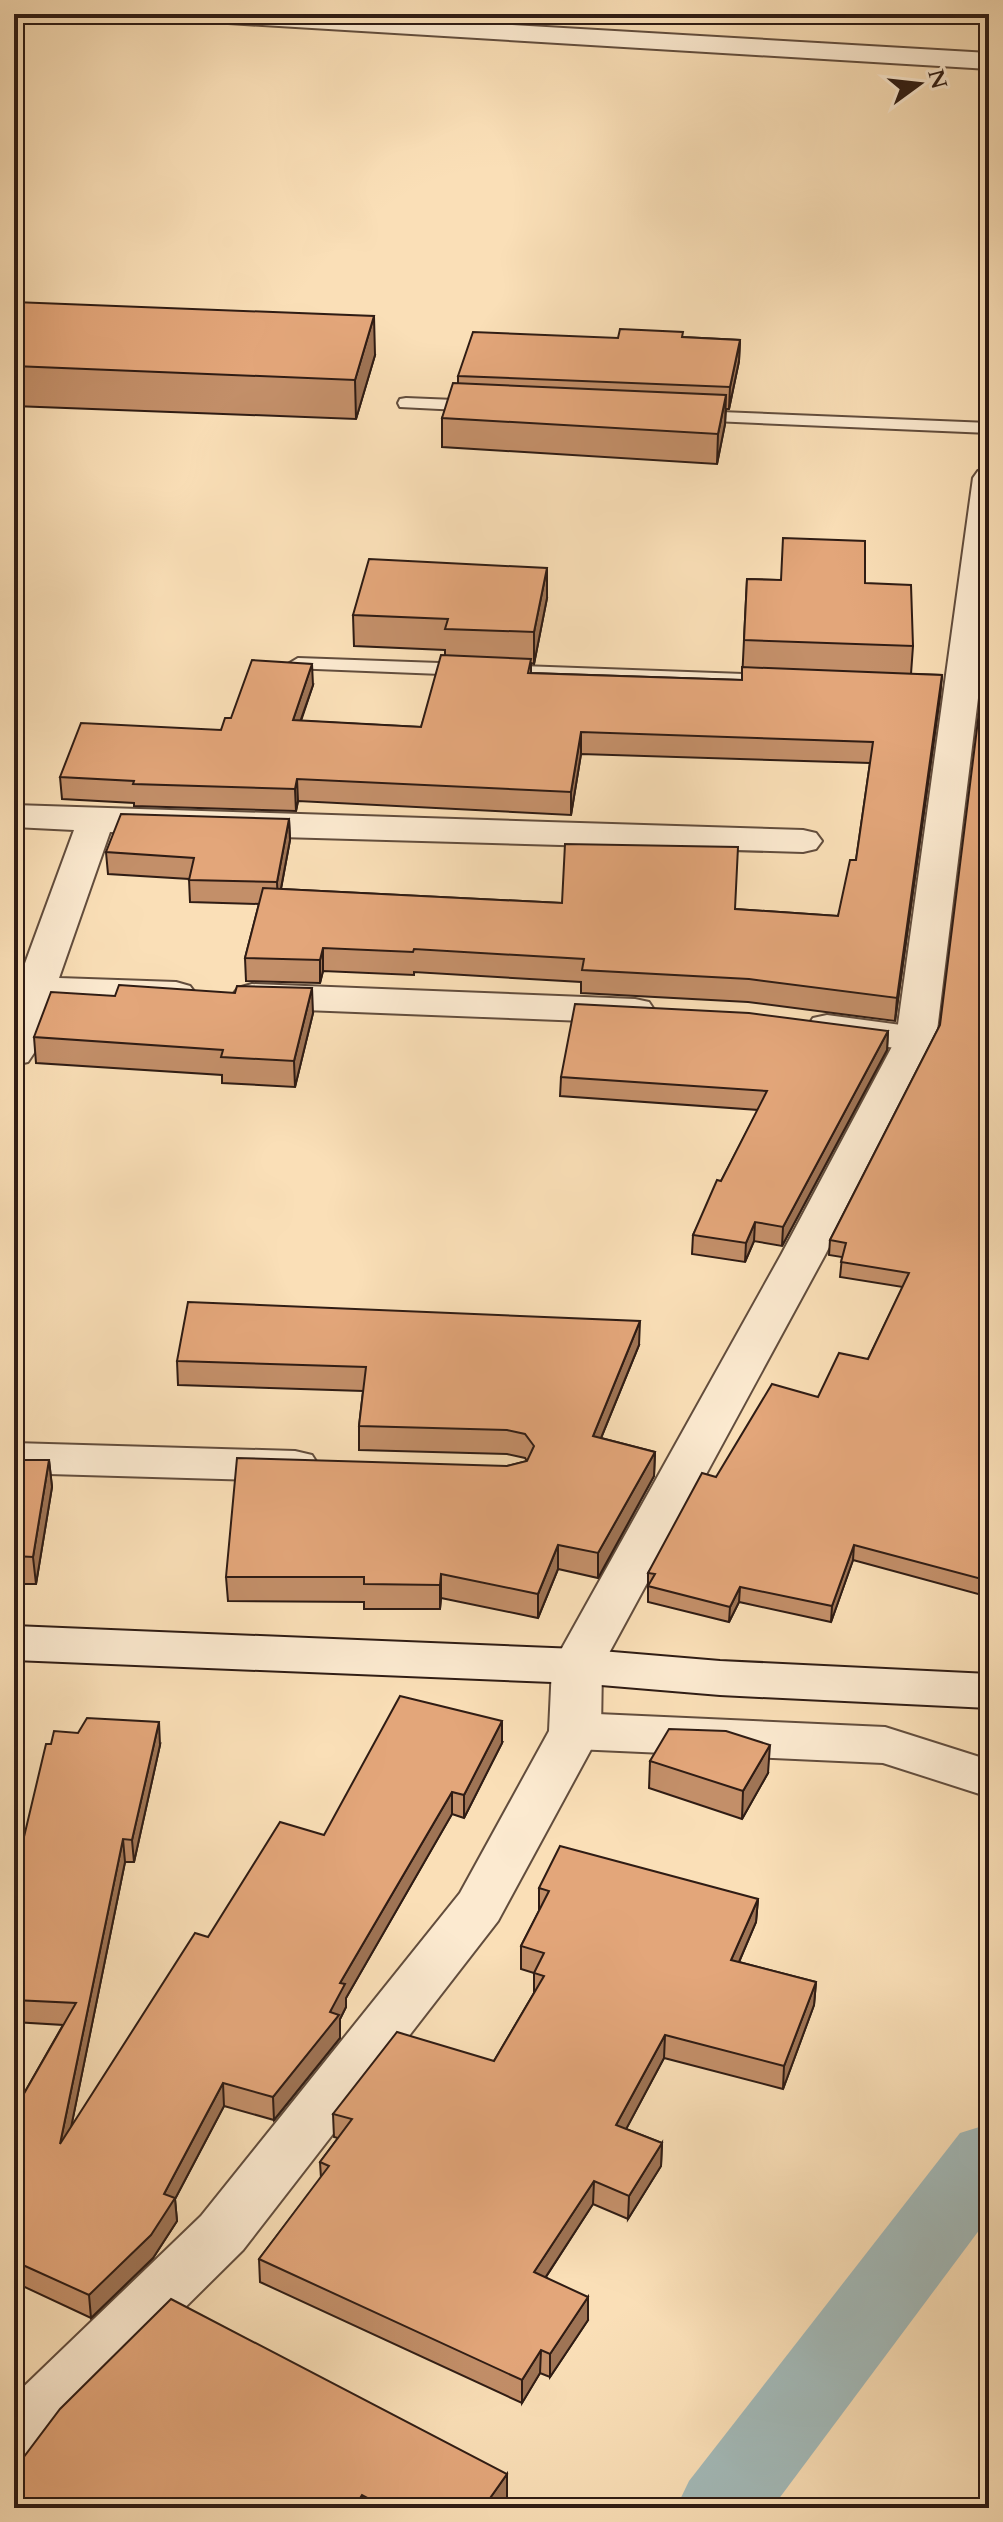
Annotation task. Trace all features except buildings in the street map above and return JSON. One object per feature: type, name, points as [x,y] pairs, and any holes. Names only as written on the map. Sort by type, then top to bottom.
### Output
[{"type":"street","points":[[196,14],[989,61]]},
{"type":"street","points":[[14,2436],[222,2233],[479,1907],[575,1731],[577,1666],[803,1255],[916,1039],[955,688],[989,478]]},
{"type":"street","points":[[14,816],[803,841]]},
{"type":"street","points":[[14,1053],[26,990],[97,820]]},
{"type":"street","points":[[26,990],[469,1002],[671,1013]]},
{"type":"street","points":[[794,1023],[916,1039]]},
{"type":"street","points":[[14,1458],[332,1467]]},
{"type":"street","points":[[14,1643],[577,1666],[720,1678],[989,1691]]},
{"type":"street","points":[[575,1731],[885,1745],[989,1779]]},
{"type":"lane","points":[[406,403],[500,407]]},
{"type":"lane","points":[[674,415],[989,428]]},
{"type":"lane","points":[[298,664],[788,682]]},
{"type":"waterway","points":[[720,2508],[989,2156]]}]
